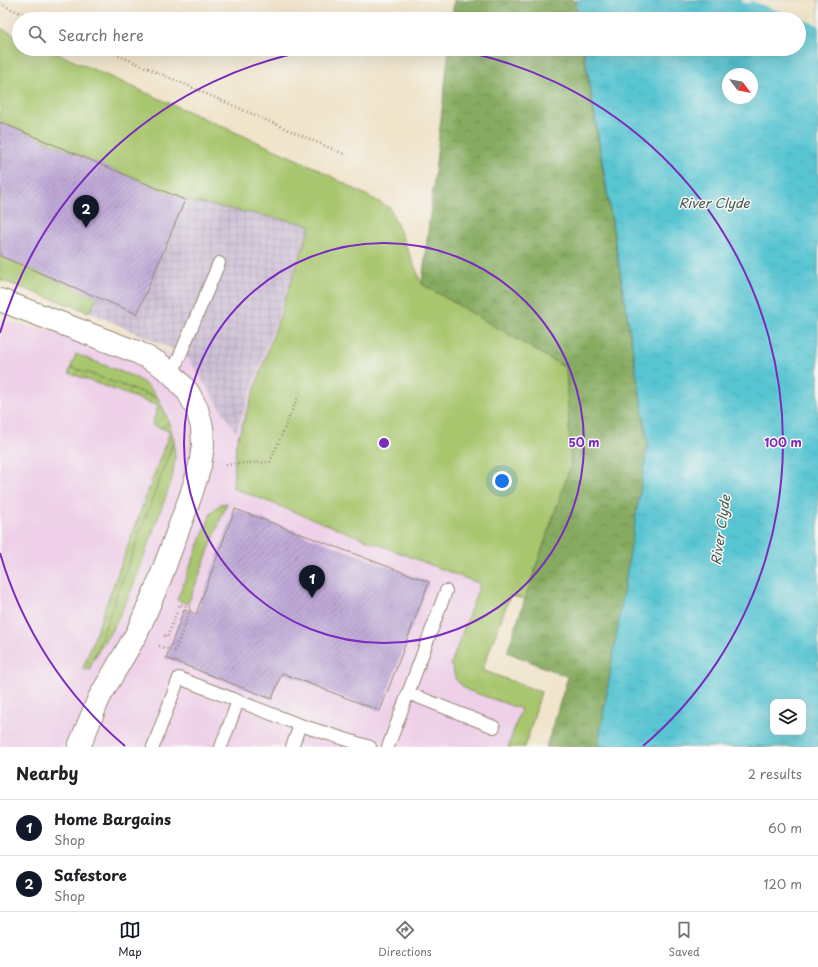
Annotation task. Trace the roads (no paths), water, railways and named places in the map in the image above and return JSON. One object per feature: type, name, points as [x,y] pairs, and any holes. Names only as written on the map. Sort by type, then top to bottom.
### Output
[{"type":"street","points":[[0,300],[139,353],[158,363],[172,374],[188,392],[197,408],[202,427],[203,445],[199,469],[160,580],[136,632],[99,698],[79,747]]},
{"type":"lane","points":[[172,374],[219,263]]},
{"type":"lane","points":[[388,747],[446,591]]},
{"type":"lane","points":[[153,747],[179,678],[300,725],[369,747]]},
{"type":"lane","points":[[408,693],[494,727]]},
{"type":"lane","points":[[221,747],[238,701]]},
{"type":"lane","points":[[292,747],[300,725]]},
{"type":"water","name":"River Clyde","points":[[576,0],[818,0],[818,747],[598,747],[648,443],[585,56],[806,56],[806,12],[578,12]]},
{"type":"place","name":"Safestore","points":[[86,228]]},
{"type":"place","name":"Home Bargains","points":[[312,598]]}]
